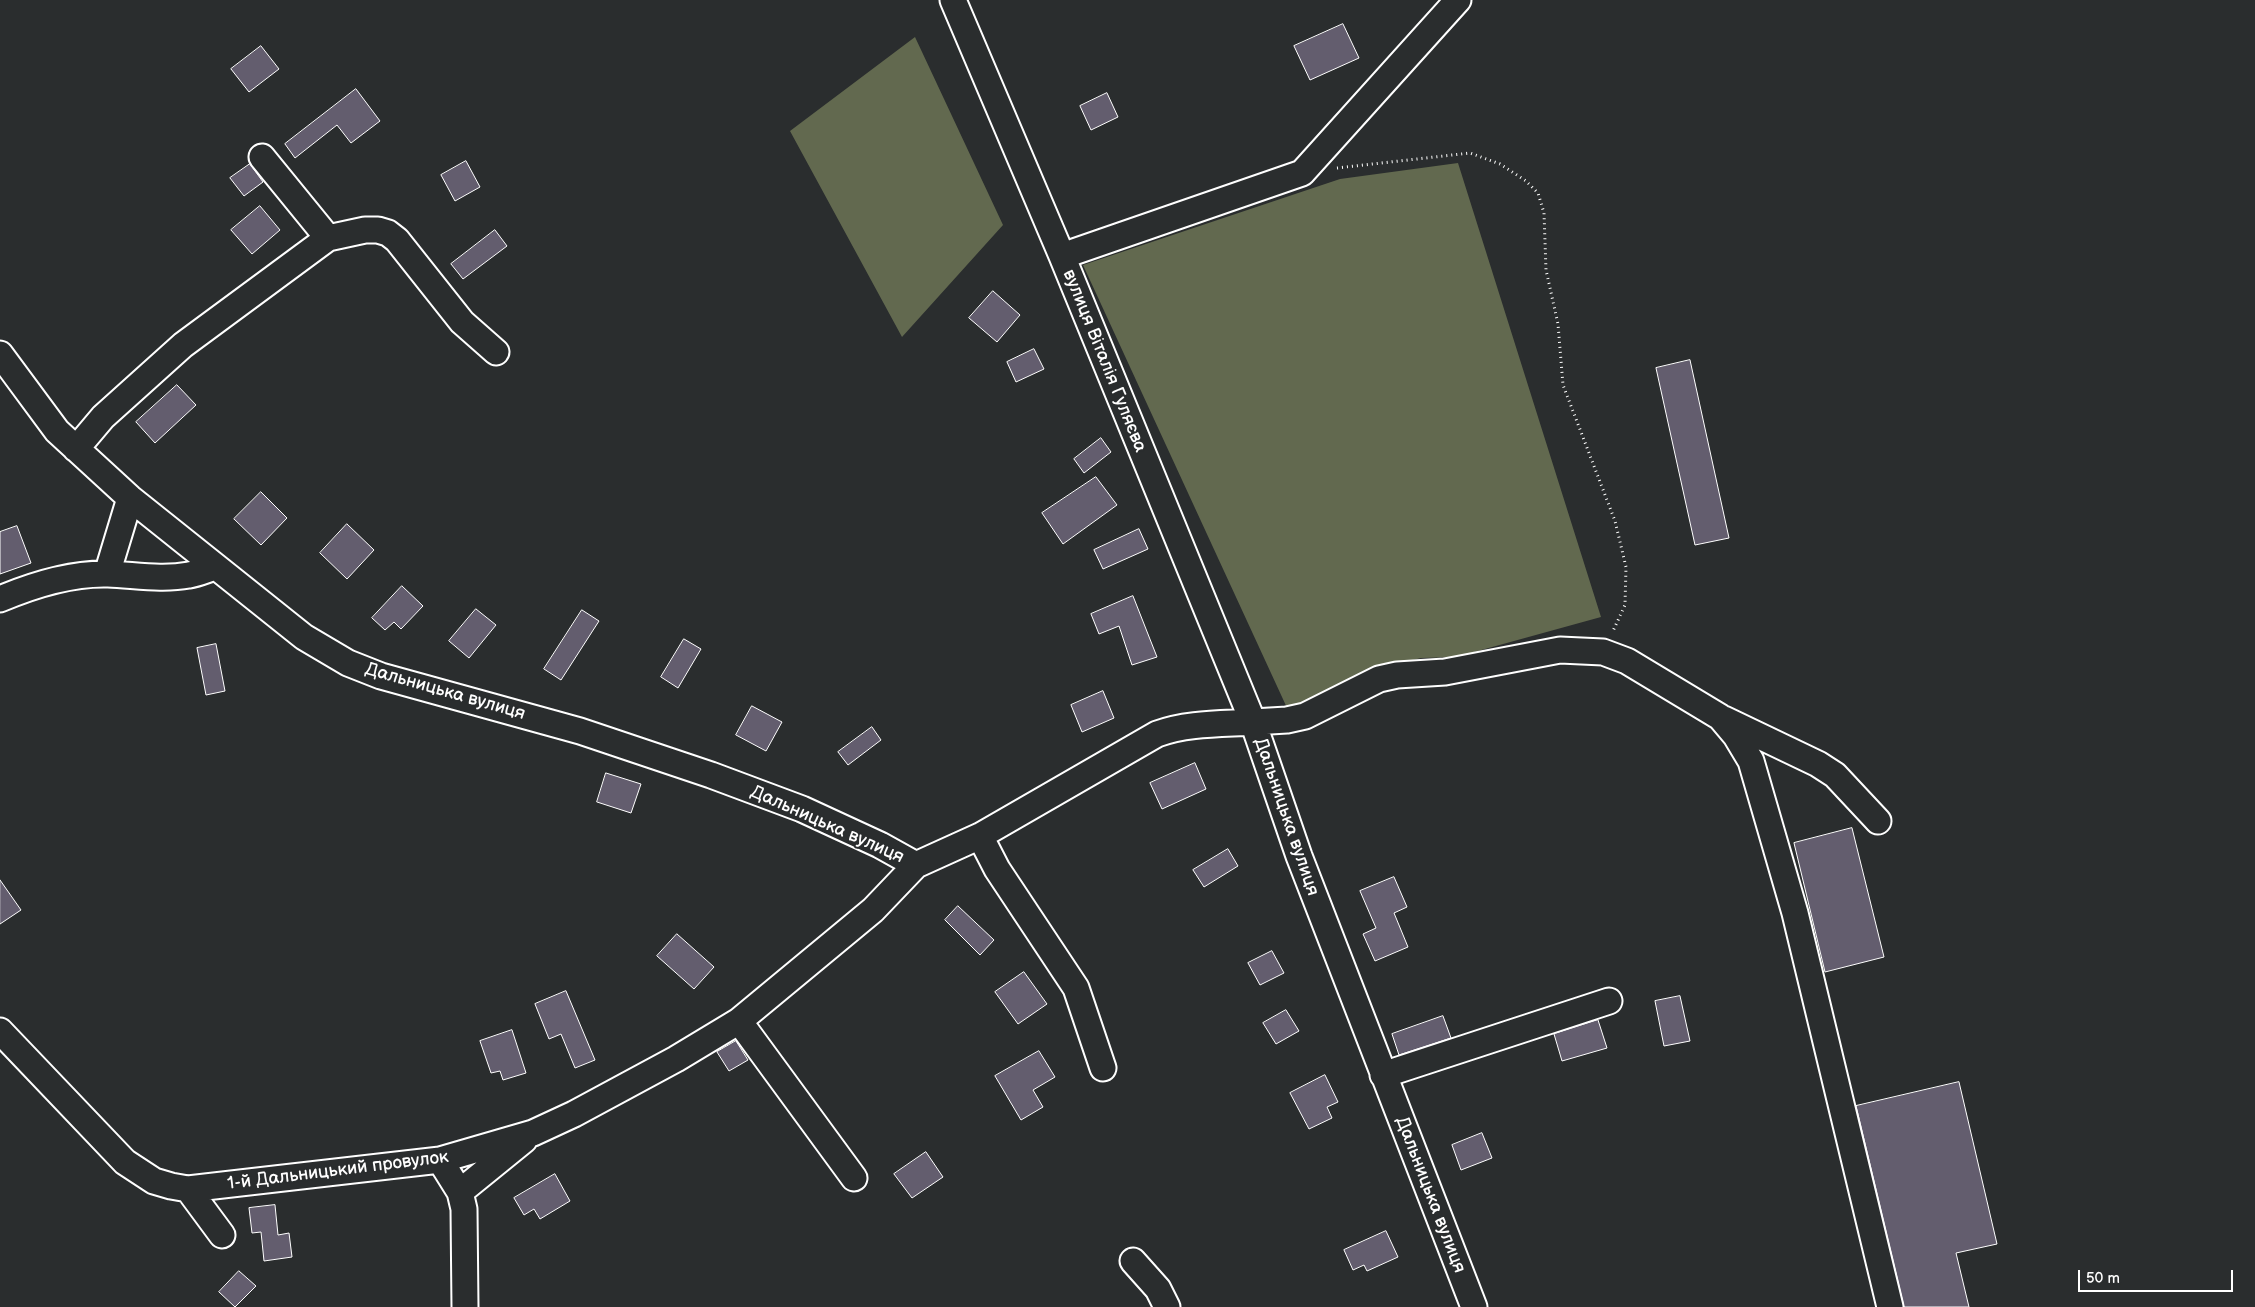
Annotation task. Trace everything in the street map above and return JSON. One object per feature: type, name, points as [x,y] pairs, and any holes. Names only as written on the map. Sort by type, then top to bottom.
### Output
[{"type":"street","name":"вулиця Віталія Гуляєва","points":[[953,0],[1062,256],[1253,722]]},
{"type":"street","points":[[1062,256],[1302,173],[1458,0]]},
{"type":"street","points":[[262,157],[328,238]]},
{"type":"street","points":[[76,449],[103,417],[183,345],[328,238],[366,230],[378,230],[388,233],[397,240],[462,322],[496,352]]},
{"type":"street","name":"Дальницька вулиця","points":[[0,354],[57,431],[130,498],[304,638],[348,663],[381,676],[580,731],[711,775],[802,809],[880,845],[916,865],[980,836],[1157,734],[1187,726],[1253,722],[1298,856],[1474,1307]]},
{"type":"street","points":[[107,574],[130,498]]},
{"type":"street","points":[[0,599],[18,592],[74,577],[107,574],[153,578],[189,575],[214,567]]},
{"type":"street","points":[[1253,722],[1287,720],[1305,716],[1378,679],[1397,675],[1445,672],[1560,650],[1603,652],[1627,661],[1720,717],[1818,764],[1835,775],[1878,821]]},
{"type":"street","points":[[1720,717],[1736,736],[1751,760],[1792,903],[1890,1307]]},
{"type":"street","points":[[980,836],[997,869],[1076,988],[1103,1068]]},
{"type":"street","name":"1-й Дальницький провулок","points":[[0,1032],[126,1162],[154,1180],[171,1186],[188,1189],[440,1160],[533,1133],[574,1114],[676,1059],[739,1021],[873,910],[916,865]]},
{"type":"street","points":[[1383,1075],[1608,1001]]},
{"type":"street","points":[[739,1021],[854,1178]]},
{"type":"street","points":[[460,1192],[533,1133]]},
{"type":"street","points":[[440,1160],[460,1192],[464,1209],[465,1307]]},
{"type":"street","points":[[188,1189],[222,1235]]},
{"type":"street","points":[[1132,1261],[1158,1289],[1167,1307]]},
{"type":"path","points":[[1302,173],[1368,163],[1470,152],[1500,164],[1526,181],[1538,194],[1544,213],[1546,270],[1558,324],[1562,384],[1615,521],[1626,567],[1625,605],[1603,652]]},
{"type":"green space","points":[[915,37],[1003,225],[902,337],[790,131]]},
{"type":"green space","points":[[1458,163],[1601,617],[1456,657],[1421,658],[1366,672],[1288,710],[1083,265],[1340,179]]},
{"type":"building","points":[[1343,24],[1359,58],[1310,80],[1294,46]]},
{"type":"building","points":[[261,46],[279,69],[249,92],[231,69]]},
{"type":"building","points":[[356,89],[380,121],[351,143],[337,125],[295,158],[285,144]]},
{"type":"building","points":[[1107,93],[1118,117],[1091,130],[1080,106]]},
{"type":"building","points":[[466,161],[480,187],[455,201],[441,175]]},
{"type":"building","points":[[250,164],[263,182],[244,196],[230,178]]},
{"type":"building","points":[[260,206],[280,230],[252,254],[231,230]]},
{"type":"building","points":[[495,230],[507,246],[463,279],[451,264]]},
{"type":"building","points":[[993,291],[1020,315],[997,342],[969,318]]},
{"type":"building","points":[[1034,349],[1044,369],[1016,382],[1007,362]]},
{"type":"building","points":[[1690,360],[1729,538],[1695,545],[1656,368]]},
{"type":"building","points":[[177,385],[196,405],[155,443],[136,422]]},
{"type":"building","points":[[1101,438],[1111,452],[1084,473],[1074,459]]},
{"type":"building","points":[[1096,477],[1117,505],[1063,544],[1042,513]]},
{"type":"building","points":[[261,492],[287,518],[261,545],[234,519]]},
{"type":"building","points":[[347,524],[374,550],[347,579],[320,553]]},
{"type":"building","points":[[17,526],[31,563],[0,574],[0,532]]},
{"type":"building","points":[[1139,529],[1148,549],[1103,569],[1094,550]]},
{"type":"building","points":[[402,586],[423,606],[401,629],[394,622],[385,630],[372,618]]},
{"type":"building","points":[[1133,596],[1157,657],[1132,665],[1119,626],[1099,634],[1091,614]]},
{"type":"building","points":[[476,609],[496,625],[469,658],[449,641]]},
{"type":"building","points":[[582,610],[599,621],[561,680],[544,669]]},
{"type":"building","points":[[684,639],[701,649],[678,688],[661,677]]},
{"type":"building","points":[[216,644],[225,691],[206,695],[197,648]]},
{"type":"building","points":[[1103,691],[1114,718],[1082,732],[1071,705]]},
{"type":"building","points":[[752,706],[782,722],[766,751],[736,735]]},
{"type":"building","points":[[872,727],[881,740],[848,765],[838,752]]},
{"type":"building","points":[[1195,763],[1206,789],[1162,809],[1150,783]]},
{"type":"building","points":[[606,773],[641,784],[631,813],[597,802]]},
{"type":"building","points":[[1852,828],[1884,957],[1825,972],[1794,843]]},
{"type":"building","points":[[1228,849],[1238,866],[1204,887],[1193,870]]},
{"type":"building","points":[[1394,877],[1407,907],[1394,913],[1408,947],[1375,961],[1363,934],[1376,928],[1360,891]]},
{"type":"building","points":[[0,880],[21,910],[0,924]]},
{"type":"building","points":[[958,906],[994,940],[980,955],[945,920]]},
{"type":"building","points":[[677,934],[714,967],[694,989],[657,956]]},
{"type":"building","points":[[1272,951],[1284,973],[1260,985],[1248,963]]},
{"type":"building","points":[[1024,972],[1047,1004],[1018,1024],[995,992]]},
{"type":"building","points":[[566,991],[595,1060],[575,1068],[561,1034],[549,1039],[535,1004]]},
{"type":"building","points":[[1680,996],[1690,1041],[1664,1046],[1655,1001]]},
{"type":"building","points":[[1286,1010],[1299,1031],[1276,1044],[1263,1023]]},
{"type":"building","points":[[1443,1016],[1451,1038],[1399,1055],[1392,1034]]},
{"type":"building","points":[[1598,1020],[1607,1048],[1562,1061],[1554,1034]]},
{"type":"building","points":[[512,1030],[526,1073],[503,1080],[500,1071],[491,1073],[480,1041]]},
{"type":"building","points":[[736,1041],[748,1060],[729,1071],[717,1052]]},
{"type":"building","points":[[1039,1051],[1055,1077],[1033,1090],[1043,1107],[1021,1120],[995,1076]]},
{"type":"building","points":[[1325,1075],[1338,1102],[1327,1107],[1332,1118],[1309,1129],[1290,1093]]},
{"type":"building","points":[[1959,1082],[1997,1244],[1956,1253],[1969,1307],[1904,1307],[1856,1106]]},
{"type":"building","points":[[1482,1133],[1492,1158],[1461,1170],[1452,1145]]},
{"type":"building","points":[[926,1152],[943,1177],[912,1198],[894,1174]]},
{"type":"building","points":[[555,1174],[570,1201],[540,1219],[534,1209],[524,1215],[514,1198]]},
{"type":"building","points":[[275,1205],[278,1235],[289,1233],[292,1257],[264,1261],[261,1232],[252,1233],[249,1208]]},
{"type":"building","points":[[1386,1231],[1398,1257],[1367,1271],[1364,1265],[1353,1270],[1344,1250]]},
{"type":"building","points":[[239,1271],[256,1286],[235,1307],[219,1292]]}]
